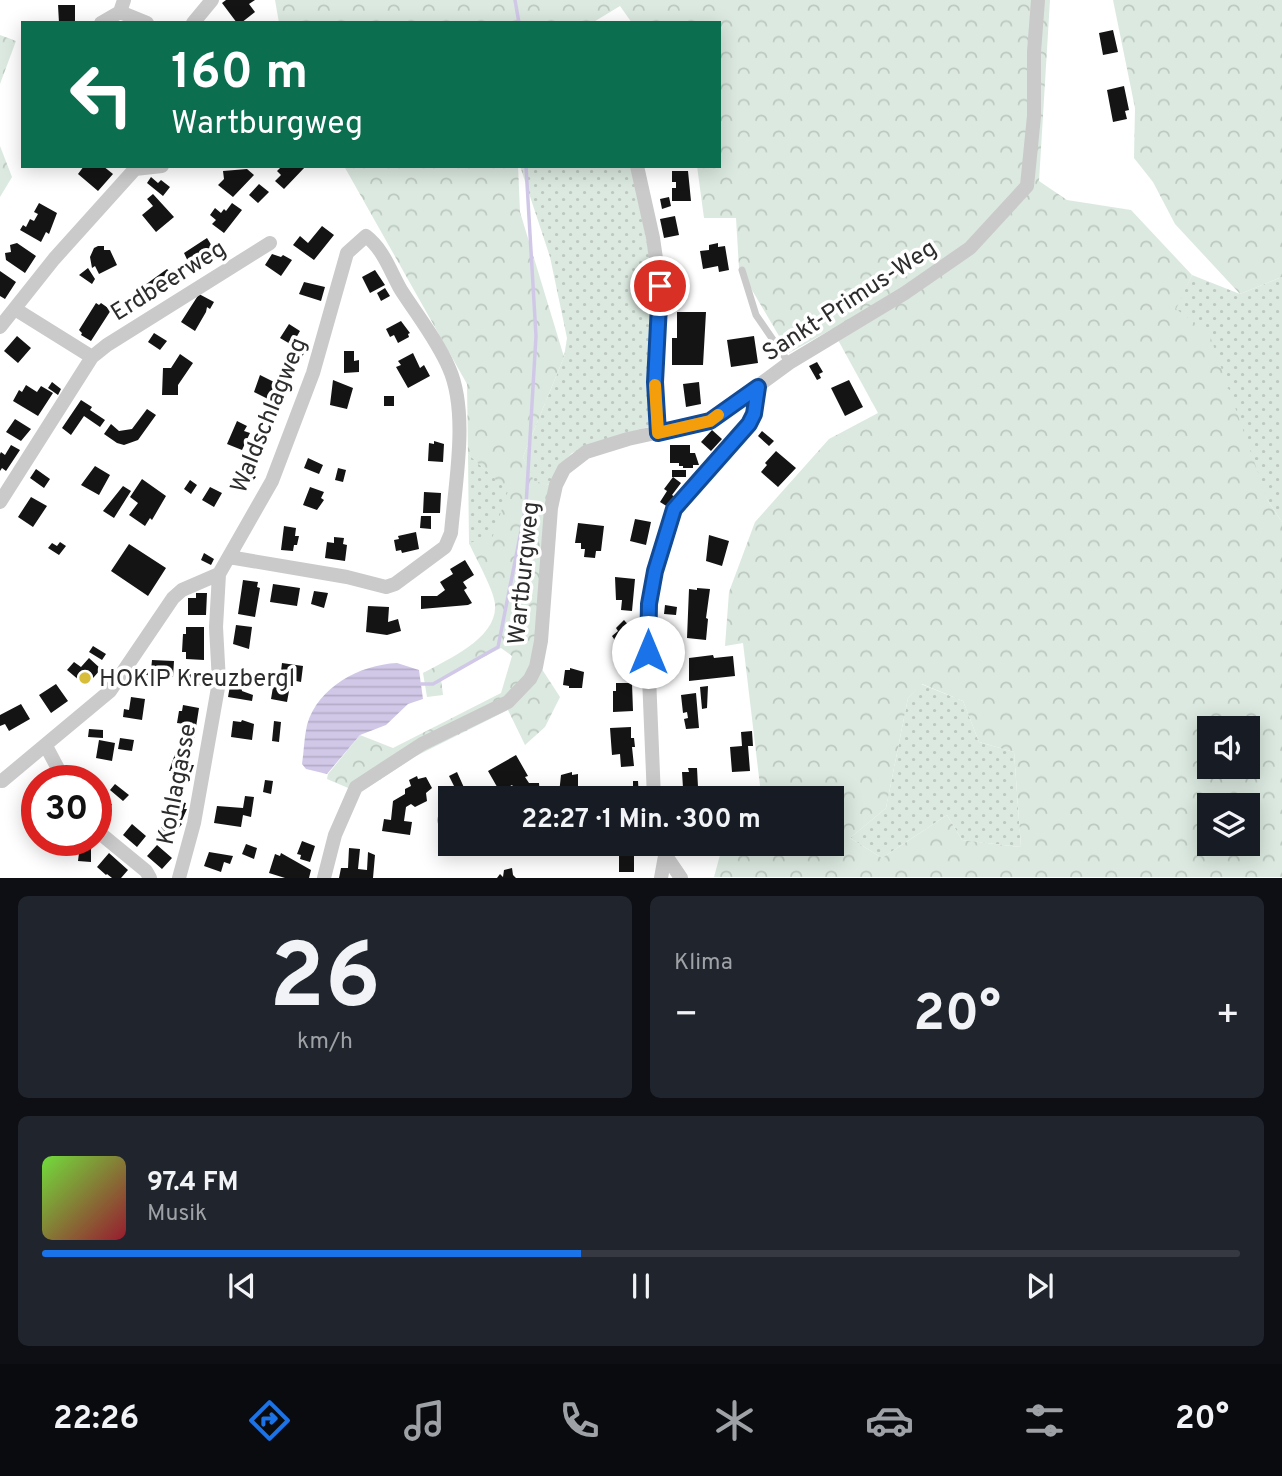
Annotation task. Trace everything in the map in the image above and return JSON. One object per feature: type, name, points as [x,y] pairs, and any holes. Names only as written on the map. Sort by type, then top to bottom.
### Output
[{"type":"street","points":[[195,21],[212,0]]},
{"type":"street","name":"Sankt-Primus-Weg","points":[[654,786],[647,628],[655,571],[674,509],[749,424],[754,414],[758,387],[789,363],[905,293],[970,248],[1027,186],[1034,116],[1034,52],[1038,0]]},
{"type":"street","points":[[104,21],[122,6],[144,21]]},
{"type":"street","points":[[0,327],[54,259],[133,168]]},
{"type":"street","points":[[637,168],[653,238],[660,286],[655,382],[658,433]]},
{"type":"street","name":"Waldschlagweg","points":[[219,574],[272,481],[313,373],[347,253],[366,236],[377,244],[399,286],[439,348],[450,370],[458,396],[460,421],[451,533],[445,547],[395,584],[386,587],[347,577],[229,557]]},
{"type":"street","name":"Erdbeerweg","points":[[0,502],[92,357],[270,243]]},
{"type":"street","points":[[15,309],[92,357]]},
{"type":"street","name":"Wartburgweg","points":[[324,877],[335,835],[356,787],[422,744],[508,702],[530,679],[536,667],[541,641],[551,508],[556,485],[564,469],[586,452],[628,439],[710,421],[758,387]]},
{"type":"street","points":[[1,783],[110,691],[173,598],[182,590],[219,574]]},
{"type":"street","name":"Kohlagasse","points":[[179,877],[194,823],[219,681],[216,627],[219,574]]},
{"type":"street","points":[[46,746],[56,765]]},
{"type":"street","points":[[112,843],[150,877]]},
{"type":"street","points":[[661,856],[661,877]]},
{"type":"street","points":[[665,856],[681,877]]},
{"type":"lane","points":[[742,270],[756,315],[789,363]]},
{"type":"green space","points":[[275,0],[1050,0],[1039,181],[1067,200],[1131,210],[1192,275],[1176,309],[1209,333],[1268,501],[1282,522],[1282,877],[714,877],[720,856],[844,856],[844,786],[760,786],[743,643],[725,646],[729,592],[755,522],[829,439],[878,413],[832,329],[789,353],[739,268],[736,218],[704,218],[697,168],[721,168],[721,21],[631,21],[620,6],[595,21],[279,21]],"holes":[[[922,684],[963,701],[979,742],[1014,752],[1021,847],[962,840],[947,815],[882,858],[850,838],[886,808],[908,698]]]},
{"type":"green space","points":[[1113,0],[1282,0],[1282,277],[1240,294],[1175,224],[1153,182],[1134,158],[1135,108]]},
{"type":"green space","points":[[0,35],[16,41],[0,84]]},
{"type":"green space","points":[[0,146],[12,177],[0,197]]},
{"type":"green space","points":[[345,168],[518,168],[520,212],[564,357],[523,457],[534,481],[550,485],[534,657],[560,697],[545,727],[525,745],[508,710],[414,757],[360,793],[327,779],[328,774],[360,735],[393,748],[501,693],[512,656],[501,648],[441,679],[443,695],[427,697],[423,673],[470,646],[489,627],[494,616],[495,604],[491,591],[469,543],[492,539],[508,491],[468,454],[467,384]]},
{"type":"green space","points":[[521,168],[632,168],[655,285],[651,426],[572,453],[558,468],[550,485],[534,482],[523,457],[564,357],[567,338],[550,257]]},
{"type":"green space","points":[[1192,275],[1240,294],[1282,277],[1282,522],[1268,501],[1175,309]]},
{"type":"green space","points":[[468,454],[509,491],[492,540],[469,543]]},
{"type":"green space","points":[[921,684],[963,701],[979,742],[1014,752],[1021,847],[962,840],[947,815],[882,858],[850,838],[886,808],[908,698]]},
{"type":"shaded area","points":[[397,663],[419,670],[423,699],[408,704],[386,725],[360,735],[327,774],[306,769],[302,764],[307,725],[320,700],[330,689],[355,673]]},
{"type":"building","points":[[226,0],[255,0],[249,4],[255,12],[244,21],[236,21],[222,3]]},
{"type":"building","points":[[58,5],[75,5],[75,21],[59,21]]},
{"type":"building","points":[[1113,30],[1118,52],[1103,55],[1099,33]]},
{"type":"building","points":[[1124,86],[1129,110],[1125,111],[1127,119],[1113,122],[1107,90]]},
{"type":"building","points":[[82,168],[106,168],[113,174],[98,191],[78,174]]},
{"type":"building","points":[[280,168],[304,168],[284,189],[275,181],[281,175],[277,171]]},
{"type":"building","points":[[247,169],[254,175],[233,197],[218,185],[224,179],[223,171]]},
{"type":"building","points":[[672,171],[688,171],[691,201],[672,201],[672,188],[676,188],[676,182],[672,182]]},
{"type":"building","points":[[151,177],[170,187],[163,196],[147,183]]},
{"type":"building","points":[[259,184],[269,192],[258,203],[249,195]]},
{"type":"building","points":[[153,194],[174,217],[156,232],[142,215],[153,206],[147,199]]},
{"type":"building","points":[[669,197],[671,206],[662,209],[660,199]]},
{"type":"building","points":[[39,203],[57,213],[49,234],[46,232],[41,242],[20,230],[23,225],[26,227],[30,219],[34,221],[38,214],[34,212]]},
{"type":"building","points":[[232,203],[242,210],[224,233],[212,224],[216,220],[210,215],[215,208],[221,213],[224,209],[226,211]]},
{"type":"building","points":[[675,216],[679,235],[664,238],[660,219]]},
{"type":"building","points":[[322,226],[334,235],[314,260],[293,245],[300,236],[308,243]]},
{"type":"building","points":[[207,238],[218,256],[193,272],[184,253]]},
{"type":"building","points":[[17,243],[36,256],[25,273],[6,260],[5,253],[11,252],[10,245]]},
{"type":"building","points":[[718,243],[718,247],[725,246],[729,270],[719,272],[718,266],[703,269],[700,251],[709,250],[709,245]]},
{"type":"building","points":[[98,246],[110,250],[117,265],[99,274],[95,266],[92,268],[90,257]]},
{"type":"building","points":[[272,254],[281,257],[283,255],[292,260],[281,276],[265,265]]},
{"type":"building","points":[[88,268],[95,279],[92,284],[79,275]]},
{"type":"building","points":[[167,269],[178,279],[169,284],[171,288],[153,299],[145,285]]},
{"type":"building","points":[[375,270],[385,285],[370,293],[362,277]]},
{"type":"building","points":[[0,271],[16,282],[5,299],[0,296]]},
{"type":"building","points":[[304,282],[325,287],[321,301],[299,294]]},
{"type":"building","points":[[385,288],[390,296],[381,301],[377,293]]},
{"type":"building","points":[[199,294],[214,302],[210,309],[207,307],[195,331],[181,322]]},
{"type":"building","points":[[96,303],[101,303],[111,310],[91,341],[81,335],[79,330]]},
{"type":"building","points":[[677,312],[706,312],[703,365],[672,365],[672,338],[677,338]]},
{"type":"building","points":[[401,321],[410,333],[409,337],[398,343],[394,335],[390,337],[386,329]]},
{"type":"building","points":[[289,324],[300,331],[292,345],[280,338]]},
{"type":"building","points":[[154,333],[167,341],[160,350],[148,342]]},
{"type":"building","points":[[17,336],[31,348],[18,363],[4,351]]},
{"type":"building","points":[[754,336],[758,363],[731,367],[727,340]]},
{"type":"building","points":[[295,346],[305,352],[299,361],[289,355]]},
{"type":"building","points":[[344,351],[354,351],[354,361],[359,360],[359,372],[344,373]]},
{"type":"building","points":[[413,353],[420,368],[424,365],[430,376],[408,388],[396,367],[401,365],[398,361]]},
{"type":"building","points":[[180,354],[193,363],[178,385],[178,395],[162,395],[163,368],[171,368]]},
{"type":"building","points":[[817,362],[823,372],[817,380],[809,366]]},
{"type":"building","points":[[260,375],[276,383],[268,399],[254,392]]},
{"type":"building","points":[[333,380],[353,388],[347,409],[330,405]]},
{"type":"building","points":[[849,380],[863,407],[845,416],[831,388]]},
{"type":"building","points":[[52,382],[61,389],[58,395],[48,388]]},
{"type":"building","points":[[699,382],[701,404],[686,407],[683,384]]},
{"type":"building","points":[[26,385],[37,392],[41,386],[53,393],[38,416],[13,401],[19,390],[22,392]]},
{"type":"building","points":[[384,396],[394,396],[394,406],[384,406]]},
{"type":"building","points":[[81,400],[105,420],[100,427],[84,416],[71,435],[62,428]]},
{"type":"building","points":[[147,409],[156,415],[138,440],[124,445],[104,434],[111,424],[119,431],[132,429]]},
{"type":"building","points":[[15,419],[31,429],[21,441],[6,432]]},
{"type":"building","points":[[237,421],[247,426],[244,431],[250,433],[242,450],[227,444]]},
{"type":"building","points":[[712,430],[722,439],[711,451],[701,442]]},
{"type":"building","points":[[762,431],[774,441],[769,446],[758,436]]},
{"type":"building","points":[[434,441],[444,444],[443,462],[428,461],[429,443],[434,444]]},
{"type":"building","points":[[11,445],[20,450],[6,471],[2,468],[0,471],[0,454],[1,452],[5,455]]},
{"type":"building","points":[[670,445],[690,445],[690,453],[695,453],[699,465],[683,468],[679,463],[670,463]]},
{"type":"building","points":[[776,451],[796,468],[778,487],[761,472]]},
{"type":"building","points":[[308,458],[323,465],[319,474],[304,468]]},
{"type":"building","points":[[95,466],[110,475],[99,495],[81,485]]},
{"type":"building","points":[[338,468],[346,470],[343,482],[335,480]]},
{"type":"building","points":[[36,469],[50,479],[44,488],[30,478]]},
{"type":"building","points":[[246,469],[256,477],[250,484],[240,476]]},
{"type":"building","points":[[672,470],[686,470],[686,477],[672,477]]},
{"type":"building","points":[[673,477],[681,483],[672,495],[675,497],[668,507],[660,502],[667,491],[664,489]]},
{"type":"building","points":[[142,479],[166,496],[152,520],[150,518],[145,526],[129,515],[138,503],[130,497]]},
{"type":"building","points":[[190,480],[197,485],[191,494],[184,489]]},
{"type":"building","points":[[123,486],[131,491],[114,518],[103,511]]},
{"type":"building","points":[[210,487],[222,493],[214,507],[202,500]]},
{"type":"building","points":[[310,487],[324,492],[321,498],[324,500],[317,510],[303,505]]},
{"type":"building","points":[[424,492],[441,493],[440,513],[423,513]]},
{"type":"building","points":[[31,497],[47,506],[33,527],[18,517]]},
{"type":"building","points":[[421,516],[431,516],[431,529],[420,528]]},
{"type":"building","points":[[635,519],[651,522],[646,545],[630,541]]},
{"type":"building","points":[[578,523],[604,526],[601,551],[596,551],[595,558],[584,557],[585,549],[581,549],[581,543],[575,543]]},
{"type":"building","points":[[284,526],[296,528],[295,536],[299,536],[293,551],[281,550]]},
{"type":"building","points":[[416,532],[419,549],[402,553],[401,550],[396,551],[394,540],[399,539],[398,536]]},
{"type":"building","points":[[709,535],[729,541],[722,566],[706,561]]},
{"type":"building","points":[[334,537],[344,538],[343,544],[347,545],[345,561],[325,558],[327,542],[334,543]]},
{"type":"building","points":[[60,542],[66,546],[59,555],[48,548],[52,543],[57,546]]},
{"type":"building","points":[[129,544],[166,568],[148,596],[111,571]]},
{"type":"building","points":[[204,553],[214,559],[211,565],[201,560]]},
{"type":"building","points":[[465,560],[474,575],[463,582],[467,588],[464,590],[472,603],[421,609],[421,596],[437,596],[445,590],[440,582],[453,574],[450,569]]},
{"type":"building","points":[[615,577],[635,579],[632,611],[621,610],[622,600],[616,600]]},
{"type":"building","points":[[243,580],[258,582],[257,587],[260,588],[255,617],[238,614]]},
{"type":"building","points":[[273,584],[300,588],[297,606],[270,602]]},
{"type":"building","points":[[689,589],[710,589],[706,640],[687,638]]},
{"type":"building","points":[[314,591],[328,593],[324,608],[311,604]]},
{"type":"building","points":[[196,593],[207,593],[206,615],[188,615],[188,598],[196,598]]},
{"type":"building","points":[[665,605],[677,607],[676,615],[664,614]]},
{"type":"building","points":[[368,606],[389,607],[388,622],[398,619],[401,631],[387,635],[366,632]]},
{"type":"building","points":[[624,620],[632,629],[631,652],[622,660],[613,650],[618,645],[612,636]]},
{"type":"building","points":[[236,625],[252,627],[249,649],[233,644]]},
{"type":"building","points":[[186,627],[204,627],[204,660],[186,659],[186,652],[182,652]]},
{"type":"building","points":[[93,646],[106,654],[102,660],[89,652]]},
{"type":"building","points":[[678,654],[680,665],[667,667],[665,655]]},
{"type":"building","points":[[713,655],[714,658],[733,656],[735,676],[689,681],[689,658]]},
{"type":"building","name":"HOKIP Kreuzbergl","points":[[89,658],[101,669],[86,686],[67,670],[74,662],[81,667]]},
{"type":"building","points":[[152,660],[174,661],[173,677],[146,675],[146,669],[151,670]]},
{"type":"building","points":[[282,663],[303,666],[301,682],[291,680],[287,702],[271,699],[273,687],[284,689],[285,679],[280,679]]},
{"type":"building","points":[[570,668],[584,672],[582,688],[563,685],[565,670]]},
{"type":"building","points":[[179,673],[210,676],[209,686],[178,683]]},
{"type":"building","points":[[231,680],[241,682],[242,691],[253,695],[252,701],[228,697]]},
{"type":"building","points":[[616,683],[632,683],[633,711],[613,712],[613,691],[616,691]]},
{"type":"building","points":[[56,684],[68,701],[51,713],[39,695]]},
{"type":"building","points":[[708,686],[707,708],[702,709],[700,687]]},
{"type":"building","points":[[696,693],[699,728],[686,729],[684,719],[688,718],[687,712],[683,713],[681,695]]},
{"type":"building","points":[[131,697],[145,699],[142,720],[123,717],[124,709],[129,710]]},
{"type":"building","points":[[21,704],[30,719],[9,731],[5,724],[0,726],[0,715]]},
{"type":"building","points":[[183,705],[199,708],[190,765],[194,765],[188,780],[171,778],[172,771],[169,771],[175,754],[180,755],[185,724],[177,723]]},
{"type":"building","points":[[242,720],[254,724],[252,740],[231,737],[233,721]]},
{"type":"building","points":[[274,721],[281,722],[279,742],[272,741]]},
{"type":"building","points":[[631,727],[631,738],[634,738],[635,747],[632,747],[634,766],[621,767],[620,754],[612,755],[610,728]]},
{"type":"building","points":[[89,729],[103,730],[103,738],[88,737]]},
{"type":"building","points":[[752,731],[753,746],[748,746],[750,771],[732,772],[730,747],[742,746],[741,732]]},
{"type":"building","points":[[120,738],[134,740],[132,751],[118,749]]},
{"type":"building","points":[[99,740],[115,743],[112,761],[96,758]]},
{"type":"building","points":[[516,755],[529,783],[539,783],[539,786],[497,786],[488,771]]},
{"type":"building","points":[[688,768],[697,768],[698,786],[683,786],[682,772],[689,772]]},
{"type":"building","points":[[457,772],[463,786],[454,786],[449,776]]},
{"type":"building","points":[[572,772],[572,775],[578,774],[578,786],[560,786],[561,775]]},
{"type":"building","points":[[417,776],[418,779],[426,777],[432,788],[426,793],[427,801],[415,807],[411,804],[406,807],[404,821],[412,822],[410,835],[382,831],[384,819],[391,820],[393,801],[405,794],[405,789],[411,786],[409,780]]},
{"type":"building","points":[[265,780],[273,781],[271,794],[263,792]]},
{"type":"building","points":[[115,784],[129,795],[123,801],[112,792]]},
{"type":"building","points":[[245,796],[254,797],[251,817],[243,815],[241,827],[214,823],[217,806],[243,808]]},
{"type":"building","points":[[171,800],[186,803],[184,809],[187,809],[182,820],[175,819],[182,824],[168,840],[158,832],[164,824],[166,826]]},
{"type":"building","points":[[132,824],[146,836],[137,847],[123,835]]},
{"type":"building","points":[[302,841],[315,846],[310,862],[300,859],[301,855],[297,854]]},
{"type":"building","points":[[246,844],[257,848],[254,859],[242,854]]},
{"type":"building","points":[[157,845],[172,858],[162,869],[147,856]]},
{"type":"building","points":[[349,848],[360,849],[358,869],[367,870],[368,852],[375,855],[373,878],[339,878],[341,868],[348,868]]},
{"type":"building","points":[[209,852],[233,856],[230,864],[224,862],[221,872],[204,866]]},
{"type":"building","points":[[281,853],[311,870],[309,878],[285,878],[269,873],[275,854],[280,856]]},
{"type":"building","points":[[79,856],[91,856],[91,862],[78,861]]},
{"type":"building","points":[[106,856],[112,856],[128,870],[121,878],[112,878],[97,867]]},
{"type":"building","points":[[619,856],[634,856],[634,872],[619,872]]},
{"type":"building","points":[[512,868],[516,878],[497,878],[500,874],[503,877],[504,870]]},
{"type":"waterway","points":[[515,0],[519,21]]},
{"type":"waterway","points":[[421,684],[433,684],[498,647],[526,506],[536,336],[526,168]]},
{"type":"slow traffic","points":[[655,385],[658,433],[710,421],[718,415]]},
{"type":"place","name":"HOKIP Kreuzbergl","points":[[85,678]]},
{"type":"route","points":[[648,652],[649,604],[662,544],[674,509],[680,499],[749,424],[754,414],[758,387],[710,421],[658,433],[655,382],[660,286]]}]
